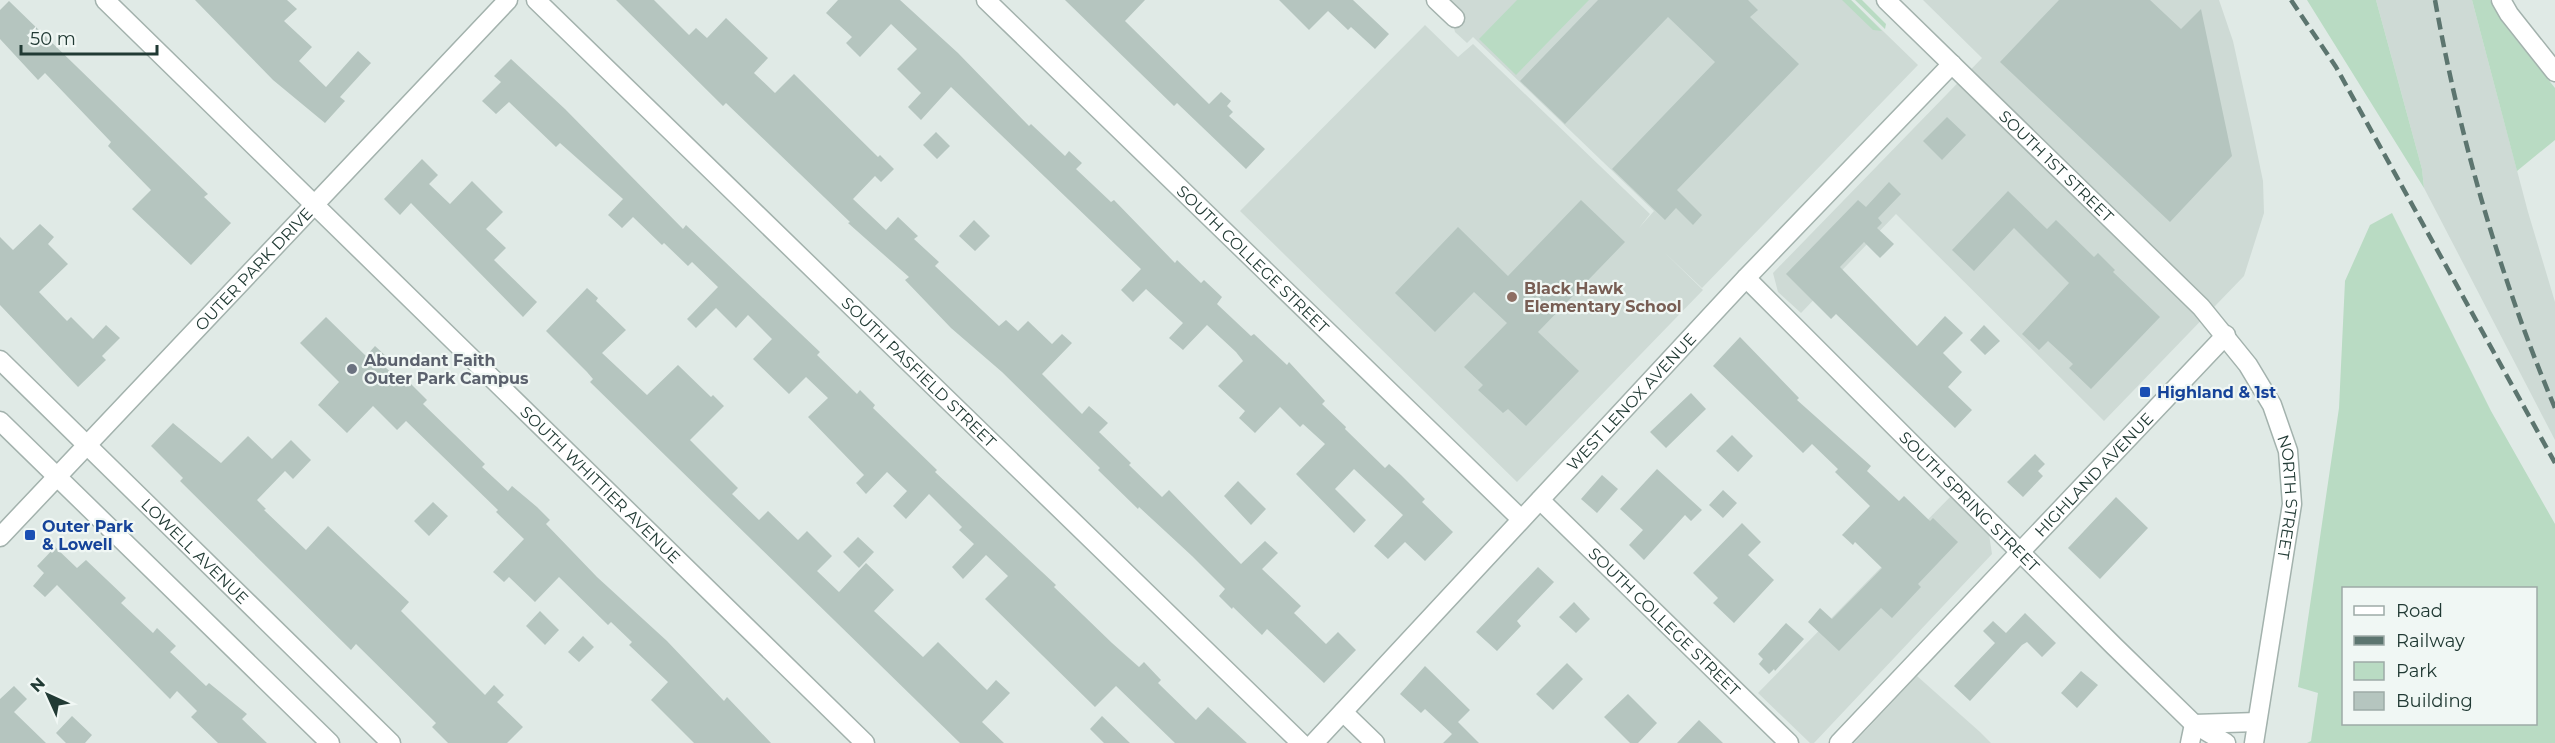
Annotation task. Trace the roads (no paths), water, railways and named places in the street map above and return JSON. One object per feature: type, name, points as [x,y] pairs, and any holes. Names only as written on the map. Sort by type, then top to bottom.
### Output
[{"type":"street","name":"SOUTH WHITTIER AVENUE","points":[[105,0],[865,743]]},
{"type":"street","name":"OUTER PARK DRIVE","points":[[0,537],[508,0]]},
{"type":"street","name":"SOUTH PASFIELD STREET","points":[[536,0],[1301,743]]},
{"type":"street","name":"SOUTH COLLEGE STREET","points":[[986,0],[1521,519]]},
{"type":"street","points":[[1436,0],[1455,18]]},
{"type":"street","name":"SOUTH 1ST STREET","points":[[1886,0],[2201,307],[2226,335]]},
{"type":"street","points":[[2501,0],[2509,14],[2555,72]]},
{"type":"street","name":"WEST LENOX AVENUE","points":[[1314,743],[1746,278],[1952,64]]},
{"type":"street","name":"SOUTH SPRING STREET","points":[[1746,278],[2194,723],[2226,743]]},
{"type":"street","name":"HIGHLAND AVENUE","points":[[1839,743],[2226,335]]},
{"type":"street","name":"NORTH STREET","points":[[2226,335],[2248,364],[2272,405],[2283,433],[2291,476],[2292,504],[2254,743]]},
{"type":"street","name":"LOWELL AVENUE","points":[[0,360],[391,743]]},
{"type":"street","points":[[0,421],[330,743]]},
{"type":"street","name":"SOUTH COLLEGE STREET","points":[[1540,500],[1789,743]]},
{"type":"street","points":[[1343,712],[1375,743]]},
{"type":"street","points":[[2190,743],[2194,723],[2257,722]]},
{"type":"railway","points":[[2291,0],[2336,67],[2555,463]]},
{"type":"railway","points":[[2435,0],[2469,156],[2499,258],[2555,408]]},
{"type":"place","name":"Black Hawk Elementary School","points":[[1512,297]]},
{"type":"place","name":"Abundant Faith Outer Park Campus","points":[[352,369]]},
{"type":"place","name":"Highland & 1st","points":[[2145,392]]},
{"type":"place","name":"Outer Park & Lowell","points":[[30,535]]}]
